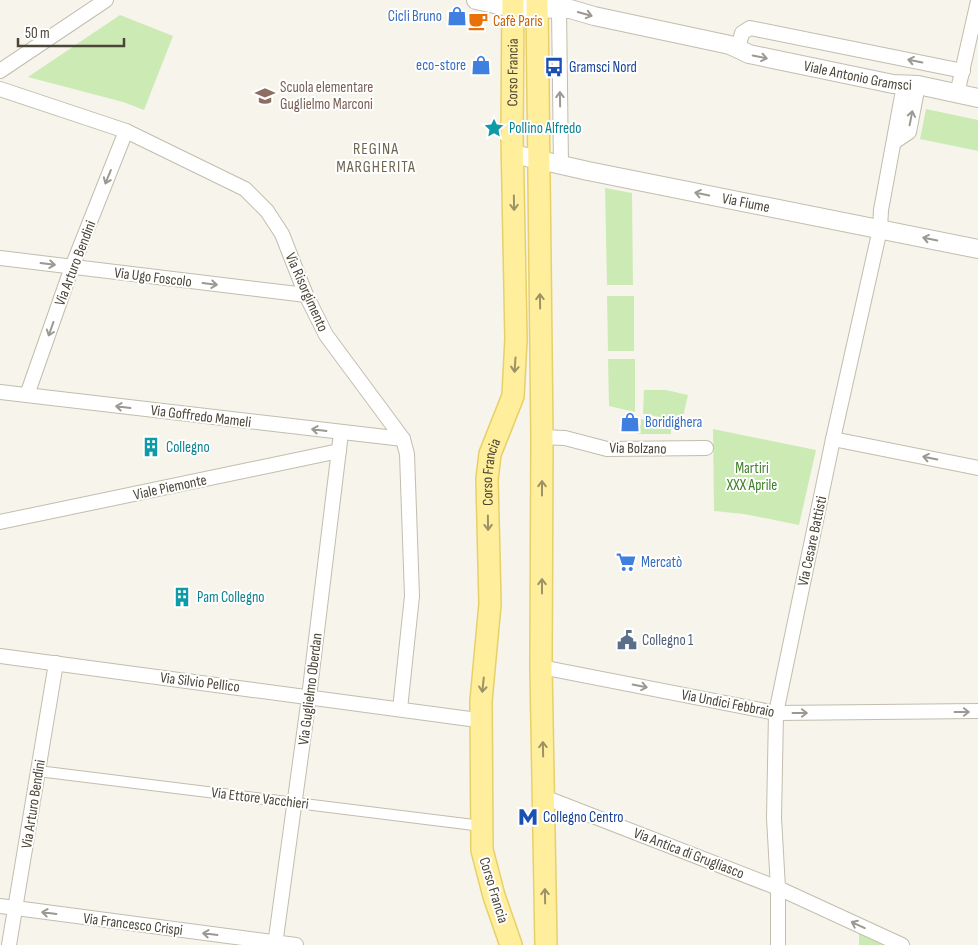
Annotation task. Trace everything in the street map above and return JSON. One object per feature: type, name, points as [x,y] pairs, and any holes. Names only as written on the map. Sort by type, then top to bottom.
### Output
[{"type":"main road","name":"Corso Francia","points":[[511,945],[494,896],[482,850],[481,701],[490,604],[487,479],[490,454],[512,396],[516,339],[513,4]]},
{"type":"main road","name":"Corso Francia","points":[[537,4],[542,437],[541,667],[546,945]]},
{"type":"street","points":[[0,71],[106,0]]},
{"type":"street","name":"Viale Antonio Gramsci","points":[[476,0],[513,4],[537,4],[559,9],[570,9],[594,16],[730,45],[749,54],[893,84],[911,85],[978,98]]},
{"type":"street","points":[[958,94],[978,1]]},
{"type":"street","points":[[559,9],[561,165]]},
{"type":"street","name":"Viale Antonio Gramsci","points":[[738,49],[742,33],[750,28],[963,71]]},
{"type":"street","name":"Via Cesare Battisti","points":[[778,945],[778,888],[774,818],[776,713],[833,439],[880,229],[881,210],[894,142],[911,85]]},
{"type":"street","name":"Via Risorgimento","points":[[0,90],[126,131],[244,188],[267,211],[282,234],[306,295],[326,335],[403,439],[407,454],[412,596],[400,708]]},
{"type":"street","name":"Via Arturo Bendini","points":[[27,395],[72,267],[126,131]]},
{"type":"street","name":"Via Fiume","points":[[513,154],[978,249]]},
{"type":"street","name":"Via Ugo Foscolo","points":[[0,258],[306,295]]},
{"type":"street","name":"Via Goffredo Mameli","points":[[0,392],[403,439]]},
{"type":"street","name":"Via Guglielmo Oberdan","points":[[276,944],[342,433]]},
{"type":"street","name":"Via Bolzano","points":[[542,437],[565,438],[607,449],[706,448]]},
{"type":"street","points":[[833,439],[978,468]]},
{"type":"street","name":"Viale Piemonte","points":[[0,522],[339,451]]},
{"type":"street","name":"Via Silvio Pellico","points":[[0,656],[400,708]]},
{"type":"street","name":"Via Arturo Bendini","points":[[10,945],[56,663]]},
{"type":"street","name":"Via Undici Febbraio","points":[[541,667],[776,713],[978,712]]},
{"type":"street","points":[[400,708],[470,719]]},
{"type":"street","name":"Via Ettore Vacchieri","points":[[38,771],[482,826]]},
{"type":"street","name":"Via Antica di Grugliasco","points":[[544,797],[778,888]]},
{"type":"street","points":[[778,888],[902,945]]},
{"type":"street","name":"Via Francesco Crispi","points":[[0,906],[276,944],[296,945]]},
{"type":"green space","points":[[120,15],[173,36],[144,110],[123,102],[28,77]]},
{"type":"green space","points":[[926,109],[978,120],[978,151],[920,139]]},
{"type":"green space","points":[[605,188],[632,193],[633,285],[607,285]]},
{"type":"green space","points":[[607,296],[634,296],[634,351],[608,351]]},
{"type":"green space","points":[[608,359],[635,359],[635,412],[609,406]]},
{"type":"green space","points":[[644,390],[666,390],[688,395],[682,421],[643,414]]},
{"type":"green space","points":[[641,419],[671,425],[671,434],[637,434],[637,425],[641,425]]},
{"type":"green space","name":"Martiri XXX Aprile","points":[[713,429],[816,450],[799,525],[744,514],[714,511]]},
{"type":"green space","points":[[859,930],[885,941],[885,945],[859,945]]},
{"type":"place","name":"Cicli Bruno","points":[[457,16]]},
{"type":"place","name":"Cafè Paris","points":[[478,21]]},
{"type":"place","name":"eco-store","points":[[481,65]]},
{"type":"place","name":"Gramsci Nord","points":[[554,67]]},
{"type":"place","name":"Scuola elementare Guglielmo Marconi","points":[[265,96]]},
{"type":"place","name":"Pollino Alfredo","points":[[494,128]]},
{"type":"place","name":"Boridighera","points":[[630,422]]},
{"type":"place","name":"Collegno","points":[[151,447]]},
{"type":"place","name":"Mercatò","points":[[626,562]]},
{"type":"place","name":"Pam Collegno","points":[[182,597]]},
{"type":"place","name":"Collegno 1","points":[[627,640]]},
{"type":"place","name":"Collegno Centro","points":[[528,817]]},
{"type":"district","name":"REGINA MARGHERITA","points":[[376,157]]}]
